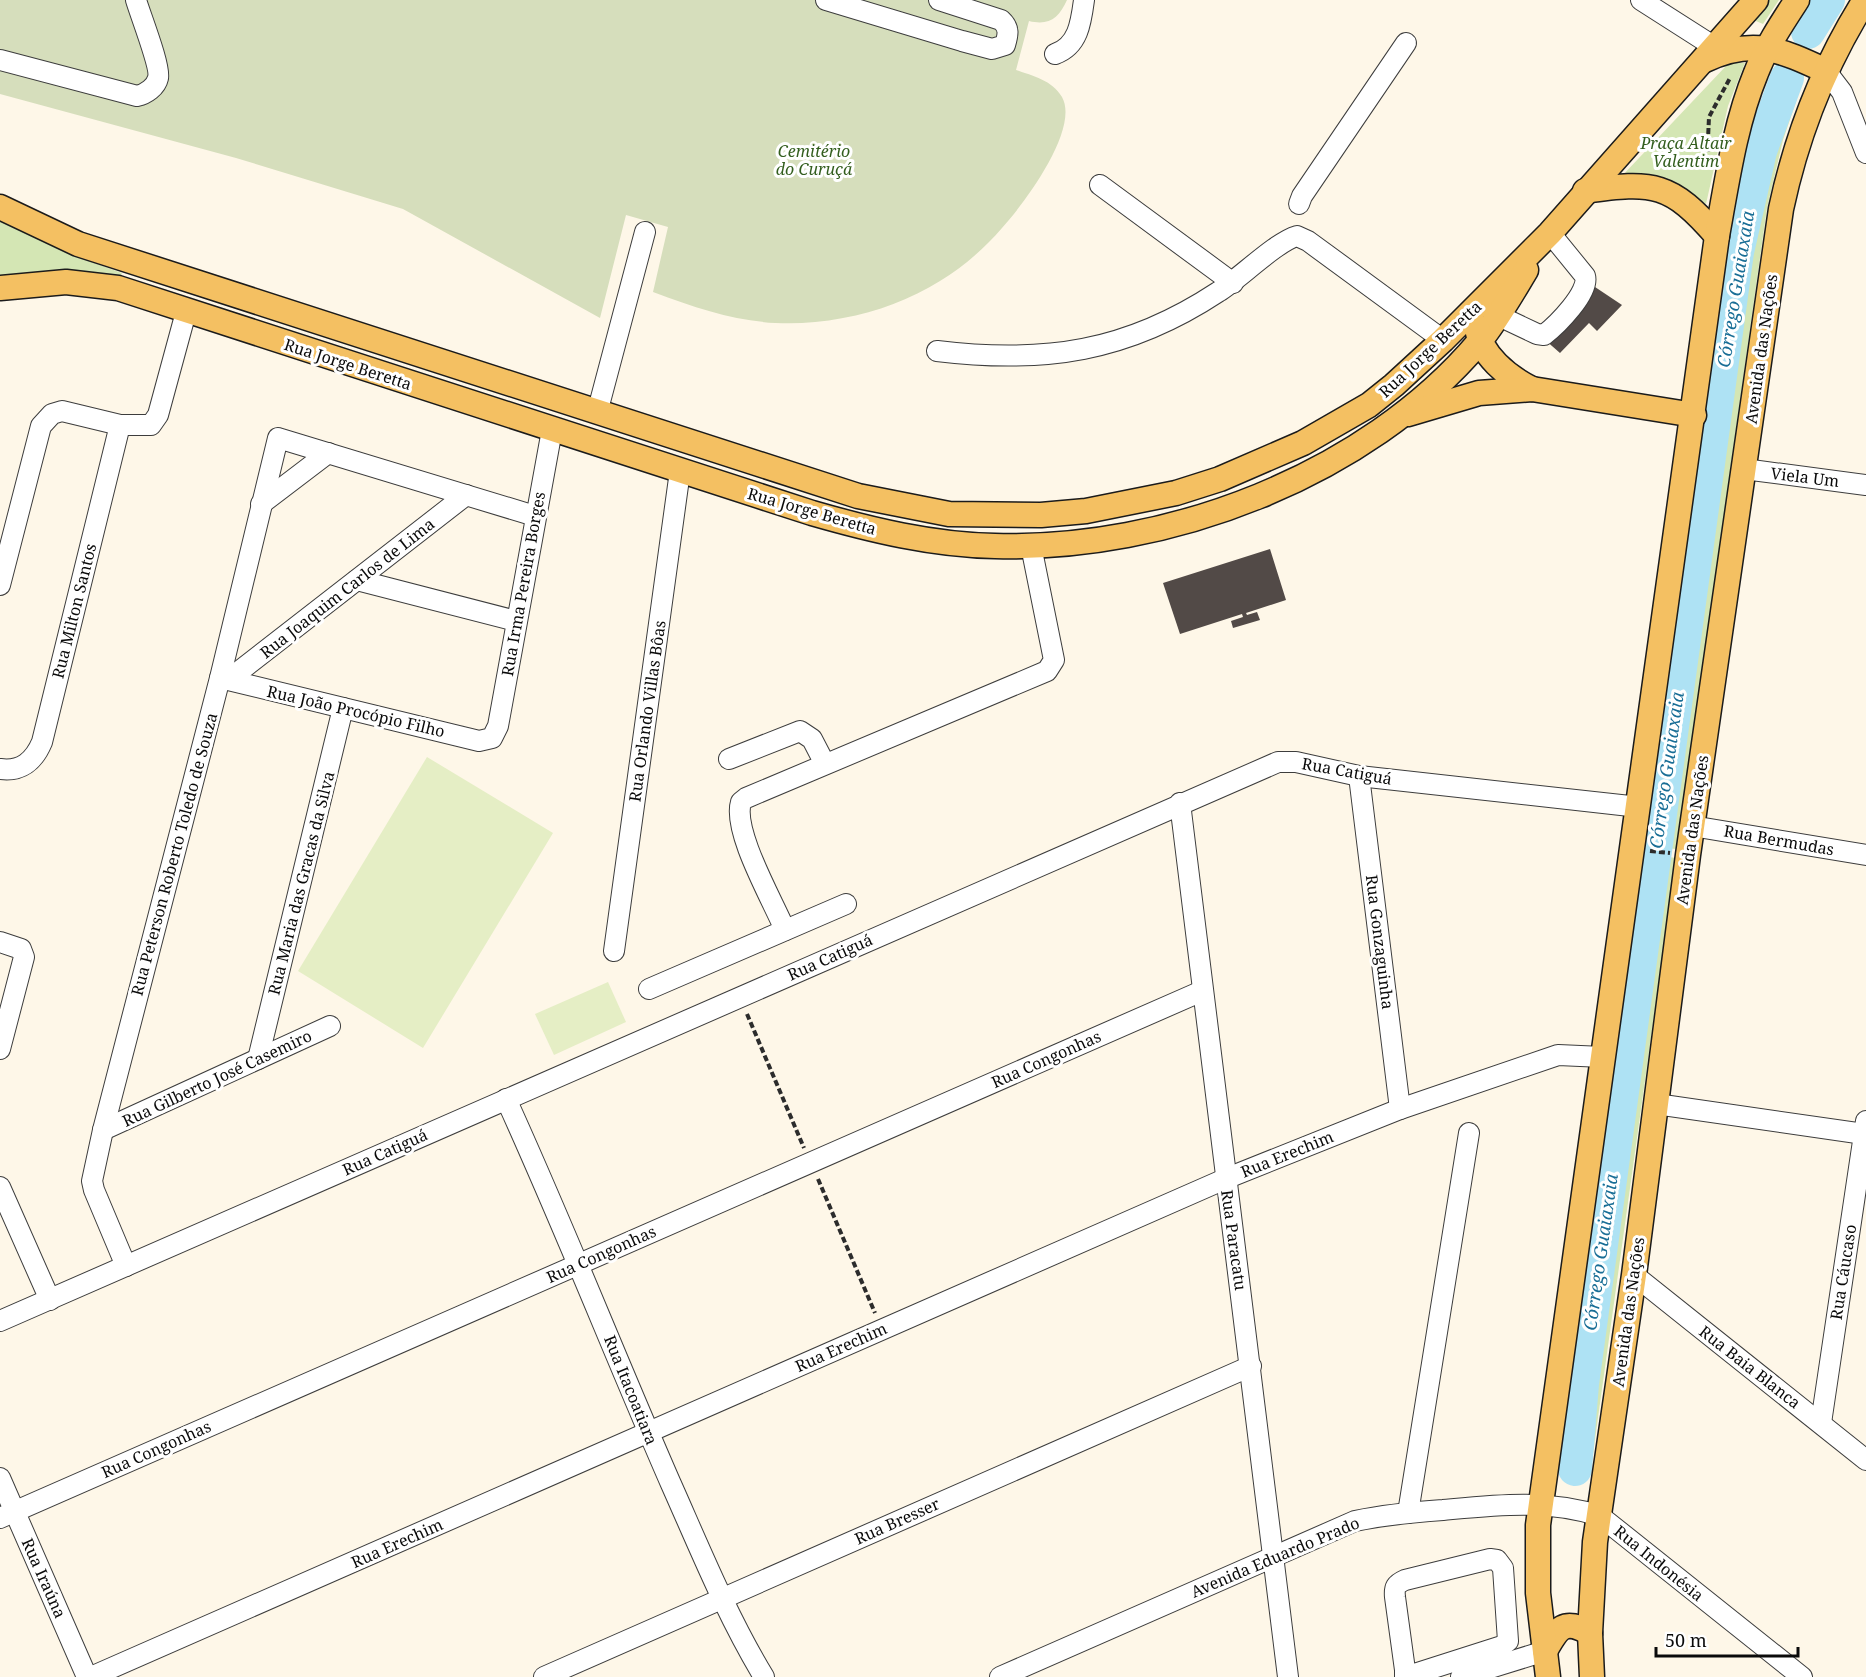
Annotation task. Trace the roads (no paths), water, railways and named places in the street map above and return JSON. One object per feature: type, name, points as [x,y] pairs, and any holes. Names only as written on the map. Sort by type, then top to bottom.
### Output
[{"type":"main road","name":"Rua Jorge Beretta","points":[[0,207],[78,244],[814,484],[903,506],[949,514],[1041,515],[1075,512],[1176,493],[1220,479],[1303,443],[1369,405],[1443,340],[1546,237],[1756,0]]},
{"type":"main road","points":[[1548,1677],[1538,1593],[1541,1504],[1694,415],[1717,236],[1744,107],[1767,48],[1797,0]]},
{"type":"main road","name":"Avenida das Nações","points":[[1592,1677],[1590,1633],[1595,1542],[1634,1275],[1692,826],[1783,200],[1802,131],[1826,71],[1865,0]]},
{"type":"main road","points":[[1709,53],[1733,48],[1767,48],[1786,53],[1826,71]]},
{"type":"main road","points":[[1586,191],[1633,185],[1666,191],[1688,205],[1717,236]]},
{"type":"main road","name":"Rua Jorge Beretta","points":[[0,288],[66,282],[100,284],[855,525],[944,542],[1031,546],[1090,542],[1137,534],[1230,508],[1317,469],[1397,417],[1449,372],[1481,340],[1499,316],[1546,237]]},
{"type":"main road","points":[[1532,389],[1503,371],[1481,340],[1477,330],[1481,316],[1546,237]]},
{"type":"main road","points":[[1397,417],[1473,394],[1532,389],[1694,415]]},
{"type":"main road","points":[[1545,1651],[1556,1632],[1565,1625],[1576,1625],[1590,1633]]},
{"type":"street","points":[[0,60],[137,96],[144,94],[155,84],[158,70],[136,0]]},
{"type":"street","points":[[826,0],[868,6],[992,49],[1005,45],[1007,25],[1001,20],[939,0]]},
{"type":"street","points":[[1055,54],[1066,50],[1073,42],[1082,18],[1084,0]]},
{"type":"street","points":[[1641,0],[1673,8],[1709,53]]},
{"type":"street","points":[[1299,204],[1302,196],[1406,43]]},
{"type":"street","points":[[1826,71],[1842,92],[1866,153]]},
{"type":"street","points":[[1100,185],[1233,283]]},
{"type":"street","points":[[597,413],[645,232]]},
{"type":"street","points":[[938,351],[999,356],[1091,348],[1142,334],[1168,323],[1233,283],[1288,240],[1297,236],[1303,238],[1443,340]]},
{"type":"street","points":[[1499,316],[1537,334],[1544,335],[1583,293],[1587,282],[1585,276],[1546,237]]},
{"type":"street","points":[[0,585],[41,426],[52,414],[62,411],[120,425],[145,426],[155,421],[186,312]]},
{"type":"street","name":"Rua Milton Santos","points":[[0,769],[21,768],[31,761],[42,742],[120,425]]},
{"type":"street","name":"Rua Irma Pereira Borges","points":[[492,738],[498,726],[552,430]]},
{"type":"street","name":"Rua Peterson Roberto Toledo de Souza","points":[[126,1266],[92,1181],[103,1130],[224,679],[261,504],[278,438],[328,453]]},
{"type":"street","points":[[261,504],[328,453],[535,516]]},
{"type":"street","name":"Viela Um","points":[[1744,469],[1866,485]]},
{"type":"street","name":"Rua Orlando Villas Bôas","points":[[614,951],[680,471]]},
{"type":"street","name":"Rua Joaquim Carlos de Lima","points":[[224,679],[466,495]]},
{"type":"street","points":[[785,930],[745,840],[739,808],[746,798],[1030,679],[1052,667],[1054,660],[1031,546]]},
{"type":"street","points":[[357,580],[516,621]]},
{"type":"street","name":"Rua João Procópio Filho","points":[[224,679],[479,741],[492,738]]},
{"type":"street","name":"Rua Maria das Gracas da Silva","points":[[258,1059],[344,708]]},
{"type":"street","points":[[729,759],[800,731],[812,739],[825,764]]},
{"type":"street","name":"Rua Catiguá","points":[[0,1321],[1278,762],[1296,762],[1359,776],[1639,807]]},
{"type":"street","name":"Rua Gonzaguinha","points":[[1359,776],[1400,1109]]},
{"type":"street","name":"Rua Paracatu","points":[[1180,803],[1225,1179],[1251,1366],[1286,1675]]},
{"type":"street","name":"Rua Bermudas","points":[[1692,826],[1866,855]]},
{"type":"street","points":[[649,989],[846,904]]},
{"type":"street","points":[[0,942],[21,949],[24,957],[0,1049]]},
{"type":"street","name":"Rua Congonhas","points":[[7,1514],[1202,991]]},
{"type":"street","name":"Rua Gilberto José Casemiro","points":[[103,1130],[330,1026]]},
{"type":"street","name":"Rua Erechim","points":[[89,1677],[1225,1179],[1400,1109],[1558,1054],[1603,1057]]},
{"type":"street","name":"Rua Itacoatiara","points":[[506,1099],[580,1263],[649,1432],[722,1599],[764,1677]]},
{"type":"street","points":[[1656,1104],[1865,1127]]},
{"type":"street","name":"Rua Cáucaso","points":[[1821,1424],[1861,1192],[1865,1127]]},
{"type":"street","points":[[1408,1513],[1469,1133]]},
{"type":"street","points":[[0,1188],[50,1300]]},
{"type":"street","name":"Rua Baia Blanca","points":[[1634,1275],[1866,1460]]},
{"type":"street","name":"Rua Bresser","points":[[544,1677],[1251,1366]]},
{"type":"street","name":"Rua Iraúna","points":[[0,1478],[7,1514],[89,1677]]},
{"type":"street","name":"Avenida Eduardo Prado","points":[[1000,1677],[1355,1521],[1408,1513],[1518,1503],[1541,1504],[1600,1516]]},
{"type":"street","name":"Rua Indonésia","points":[[1600,1516],[1802,1677]]},
{"type":"street","points":[[1497,1560],[1503,1568],[1508,1641],[1502,1646],[1405,1677],[1394,1591],[1396,1585],[1406,1580],[1480,1561],[1497,1560]]},
{"type":"street","points":[[1461,1677],[1545,1651]]},
{"type":"street","points":[[1041,1677],[1049,1655]]},
{"type":"waterway","name":"Córrego Guaiaxaia","points":[[1808,32],[1828,0]]},
{"type":"waterway","name":"Córrego Guaiaxaia","points":[[1575,1469],[1582,1384],[1737,252],[1760,151],[1787,78]]},
{"type":"park label","name":"Praça Altair Valentim","points":[[1686,152]]},
{"type":"park label","name":"Cemitério do Curuçá","points":[[814,160]]}]
